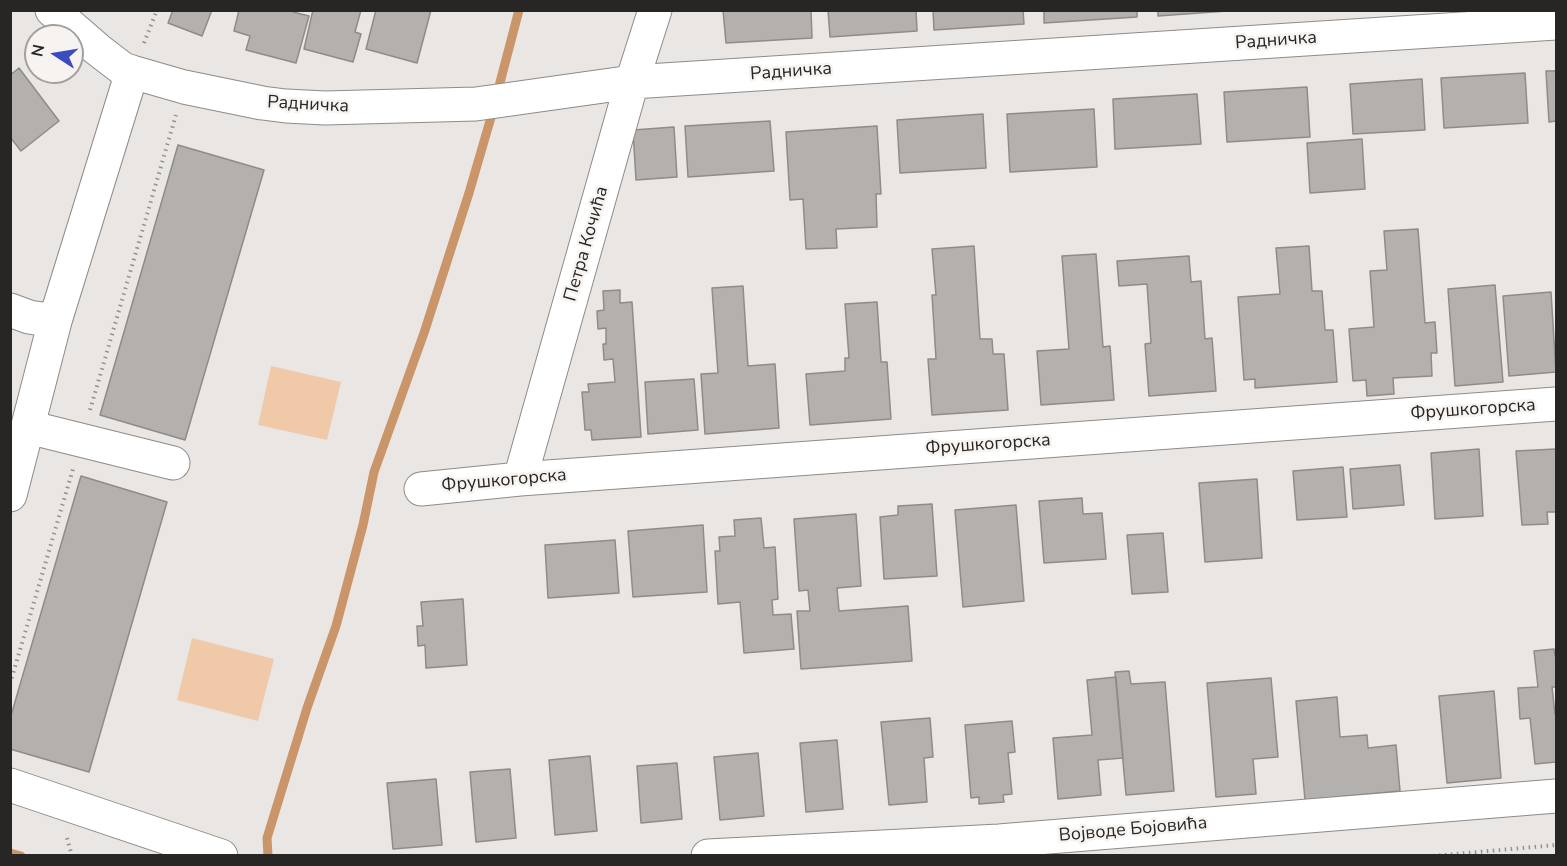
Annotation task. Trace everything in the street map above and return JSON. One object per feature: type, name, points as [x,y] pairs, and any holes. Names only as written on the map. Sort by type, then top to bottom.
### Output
[{"type":"street","name":"Радничка","points":[[52,10],[123,69],[184,87],[286,106],[325,108],[489,102],[632,82],[1557,23]]},
{"type":"street","name":"Петра Кочића","points":[[520,478],[632,82],[655,10]]},
{"type":"street","points":[[10,495],[56,321],[132,72]]},
{"type":"street","points":[[10,310],[29,317],[56,321]]},
{"type":"street","name":"Фрушкогорска","points":[[421,489],[520,478],[1557,404]]},
{"type":"street","points":[[28,427],[173,463]]},
{"type":"street","points":[[10,785],[206,853]]},
{"type":"street","name":"Војводе Бојовића","points":[[708,855],[1000,848],[1557,796]]},
{"type":"path","points":[[10,684],[184,87]]},
{"type":"path","points":[[1433,855],[1557,845]]},
{"type":"shaded area","points":[[271,366],[341,382],[327,440],[258,425]]},
{"type":"shaded area","points":[[192,638],[274,659],[258,721],[177,700]]},
{"type":"building","points":[[173,10],[212,10],[202,36],[168,23]]},
{"type":"building","points":[[239,10],[294,10],[293,12],[309,16],[296,63],[246,50],[250,36],[234,31]]},
{"type":"building","points":[[313,10],[361,10],[355,32],[361,34],[353,62],[304,49]]},
{"type":"building","points":[[376,10],[431,10],[417,63],[366,49]]},
{"type":"building","points":[[723,10],[811,10],[812,38],[726,43]]},
{"type":"building","points":[[828,10],[916,10],[917,31],[830,37]]},
{"type":"building","points":[[933,10],[1023,10],[1024,24],[934,30]]},
{"type":"building","points":[[1044,10],[1137,10],[1137,17],[1044,23]]},
{"type":"building","points":[[1158,10],[1241,10],[1158,16]]},
{"type":"building","points":[[19,68],[24,75],[24,84],[31,84],[59,121],[21,151],[10,137],[10,75]]},
{"type":"building","points":[[1546,71],[1556,71],[1556,121],[1549,122]]},
{"type":"building","points":[[1525,73],[1528,123],[1444,128],[1441,78]]},
{"type":"building","points":[[1422,79],[1425,130],[1353,134],[1350,84]]},
{"type":"building","points":[[1307,87],[1310,137],[1227,142],[1224,92]]},
{"type":"building","points":[[1197,94],[1201,144],[1115,149],[1113,99]]},
{"type":"building","points":[[1094,109],[1097,167],[1010,172],[1007,114]]},
{"type":"building","points":[[983,114],[986,168],[900,173],[897,120]]},
{"type":"building","points":[[770,121],[774,171],[688,177],[685,126]]},
{"type":"building","points":[[877,126],[881,194],[876,194],[877,227],[836,229],[837,248],[806,249],[803,199],[790,200],[786,132]]},
{"type":"building","points":[[674,127],[677,177],[636,180],[633,130]]},
{"type":"building","points":[[1362,139],[1365,189],[1310,193],[1307,143]]},
{"type":"building","points":[[178,145],[264,170],[185,440],[100,415]]},
{"type":"building","points":[[1418,229],[1425,323],[1435,322],[1437,353],[1431,353],[1432,376],[1393,378],[1394,394],[1367,396],[1366,380],[1353,381],[1349,329],[1374,327],[1370,271],[1387,270],[1384,231]]},
{"type":"building","points":[[974,246],[980,339],[992,339],[993,354],[1004,354],[1008,410],[932,415],[928,359],[936,359],[932,295],[936,295],[932,249]]},
{"type":"building","points":[[1309,246],[1312,291],[1322,291],[1325,330],[1333,330],[1337,382],[1255,388],[1255,379],[1244,380],[1238,297],[1280,294],[1276,248]]},
{"type":"building","points":[[1096,254],[1103,347],[1110,346],[1114,400],[1041,405],[1037,351],[1069,349],[1062,256]]},
{"type":"building","points":[[1189,256],[1191,282],[1201,281],[1205,339],[1212,338],[1216,391],[1149,396],[1145,344],[1151,343],[1147,284],[1119,286],[1117,261]]},
{"type":"building","points":[[1495,285],[1503,382],[1455,386],[1448,289]]},
{"type":"building","points":[[743,286],[748,366],[775,364],[779,428],[705,434],[701,374],[718,373],[712,288]]},
{"type":"building","points":[[620,290],[620,303],[632,302],[641,437],[592,440],[591,430],[585,430],[582,392],[589,392],[588,384],[615,382],[613,359],[604,360],[603,344],[606,344],[606,328],[598,329],[597,311],[604,310],[603,291]]},
{"type":"building","points":[[1551,292],[1556,372],[1509,376],[1503,296]]},
{"type":"building","points":[[877,302],[881,362],[887,362],[891,419],[810,425],[806,374],[845,371],[845,358],[849,358],[845,304]]},
{"type":"building","points":[[694,379],[698,430],[648,434],[645,382]]},
{"type":"building","points":[[1479,449],[1483,516],[1435,519],[1431,453]]},
{"type":"building","points":[[1556,449],[1556,512],[1547,512],[1548,524],[1522,525],[1516,451]]},
{"type":"building","points":[[1400,465],[1404,505],[1353,509],[1350,469]]},
{"type":"building","points":[[1343,467],[1347,517],[1297,520],[1293,471]]},
{"type":"building","points":[[81,476],[167,502],[89,772],[10,749],[10,719]]},
{"type":"building","points":[[1257,479],[1262,558],[1205,562],[1199,483]]},
{"type":"building","points":[[1082,498],[1083,514],[1102,513],[1106,559],[1044,563],[1039,501]]},
{"type":"building","points":[[932,504],[937,576],[884,579],[880,517],[898,515],[898,506]]},
{"type":"building","points":[[1016,505],[1024,601],[963,607],[955,510]]},
{"type":"building","points":[[856,514],[861,586],[837,588],[839,611],[908,606],[912,661],[801,669],[797,611],[810,611],[808,590],[799,591],[794,519]]},
{"type":"building","points":[[761,518],[764,548],[775,547],[778,599],[772,600],[773,615],[791,614],[794,649],[744,653],[740,602],[718,604],[715,551],[720,551],[719,537],[735,536],[734,520]]},
{"type":"building","points":[[703,525],[707,592],[633,597],[628,531]]},
{"type":"building","points":[[1163,533],[1168,592],[1132,594],[1127,535]]},
{"type":"building","points":[[615,540],[619,593],[548,598],[545,545]]},
{"type":"building","points":[[463,599],[467,665],[426,668],[425,645],[418,646],[417,626],[423,626],[421,602]]},
{"type":"building","points":[[1554,649],[1556,687],[1552,687],[1556,714],[1556,762],[1535,764],[1530,718],[1520,719],[1518,688],[1538,687],[1534,651]]},
{"type":"building","points":[[1129,671],[1131,684],[1165,682],[1174,791],[1126,795],[1115,672]]},
{"type":"building","points":[[1116,677],[1123,758],[1098,760],[1101,795],[1058,799],[1053,738],[1092,735],[1087,680]]},
{"type":"building","points":[[1271,678],[1278,757],[1253,759],[1256,794],[1216,797],[1207,683]]},
{"type":"building","points":[[1494,691],[1501,778],[1447,783],[1439,696]]},
{"type":"building","points":[[1337,697],[1340,737],[1367,735],[1368,748],[1396,745],[1400,791],[1305,800],[1296,701]]},
{"type":"building","points":[[930,718],[933,757],[924,758],[927,802],[889,805],[881,722]]},
{"type":"building","points":[[1012,721],[1015,752],[1008,753],[1012,794],[1003,795],[1004,802],[979,804],[979,797],[971,798],[965,725]]},
{"type":"building","points":[[837,740],[843,809],[806,812],[800,743]]},
{"type":"building","points":[[758,753],[764,816],[720,820],[714,757]]},
{"type":"building","points":[[590,756],[597,831],[555,835],[549,760]]},
{"type":"building","points":[[677,763],[682,819],[641,823],[637,766]]},
{"type":"building","points":[[510,769],[516,838],[476,842],[470,772]]},
{"type":"building","points":[[436,779],[442,845],[393,849],[387,783]]},
{"type":"waterway","points":[[497,94],[519,10]]},
{"type":"waterway","points":[[268,856],[267,838],[307,708],[336,626],[363,525],[374,472],[424,333],[494,107]]},
{"type":"waterway","points":[[10,853],[21,856]]}]
